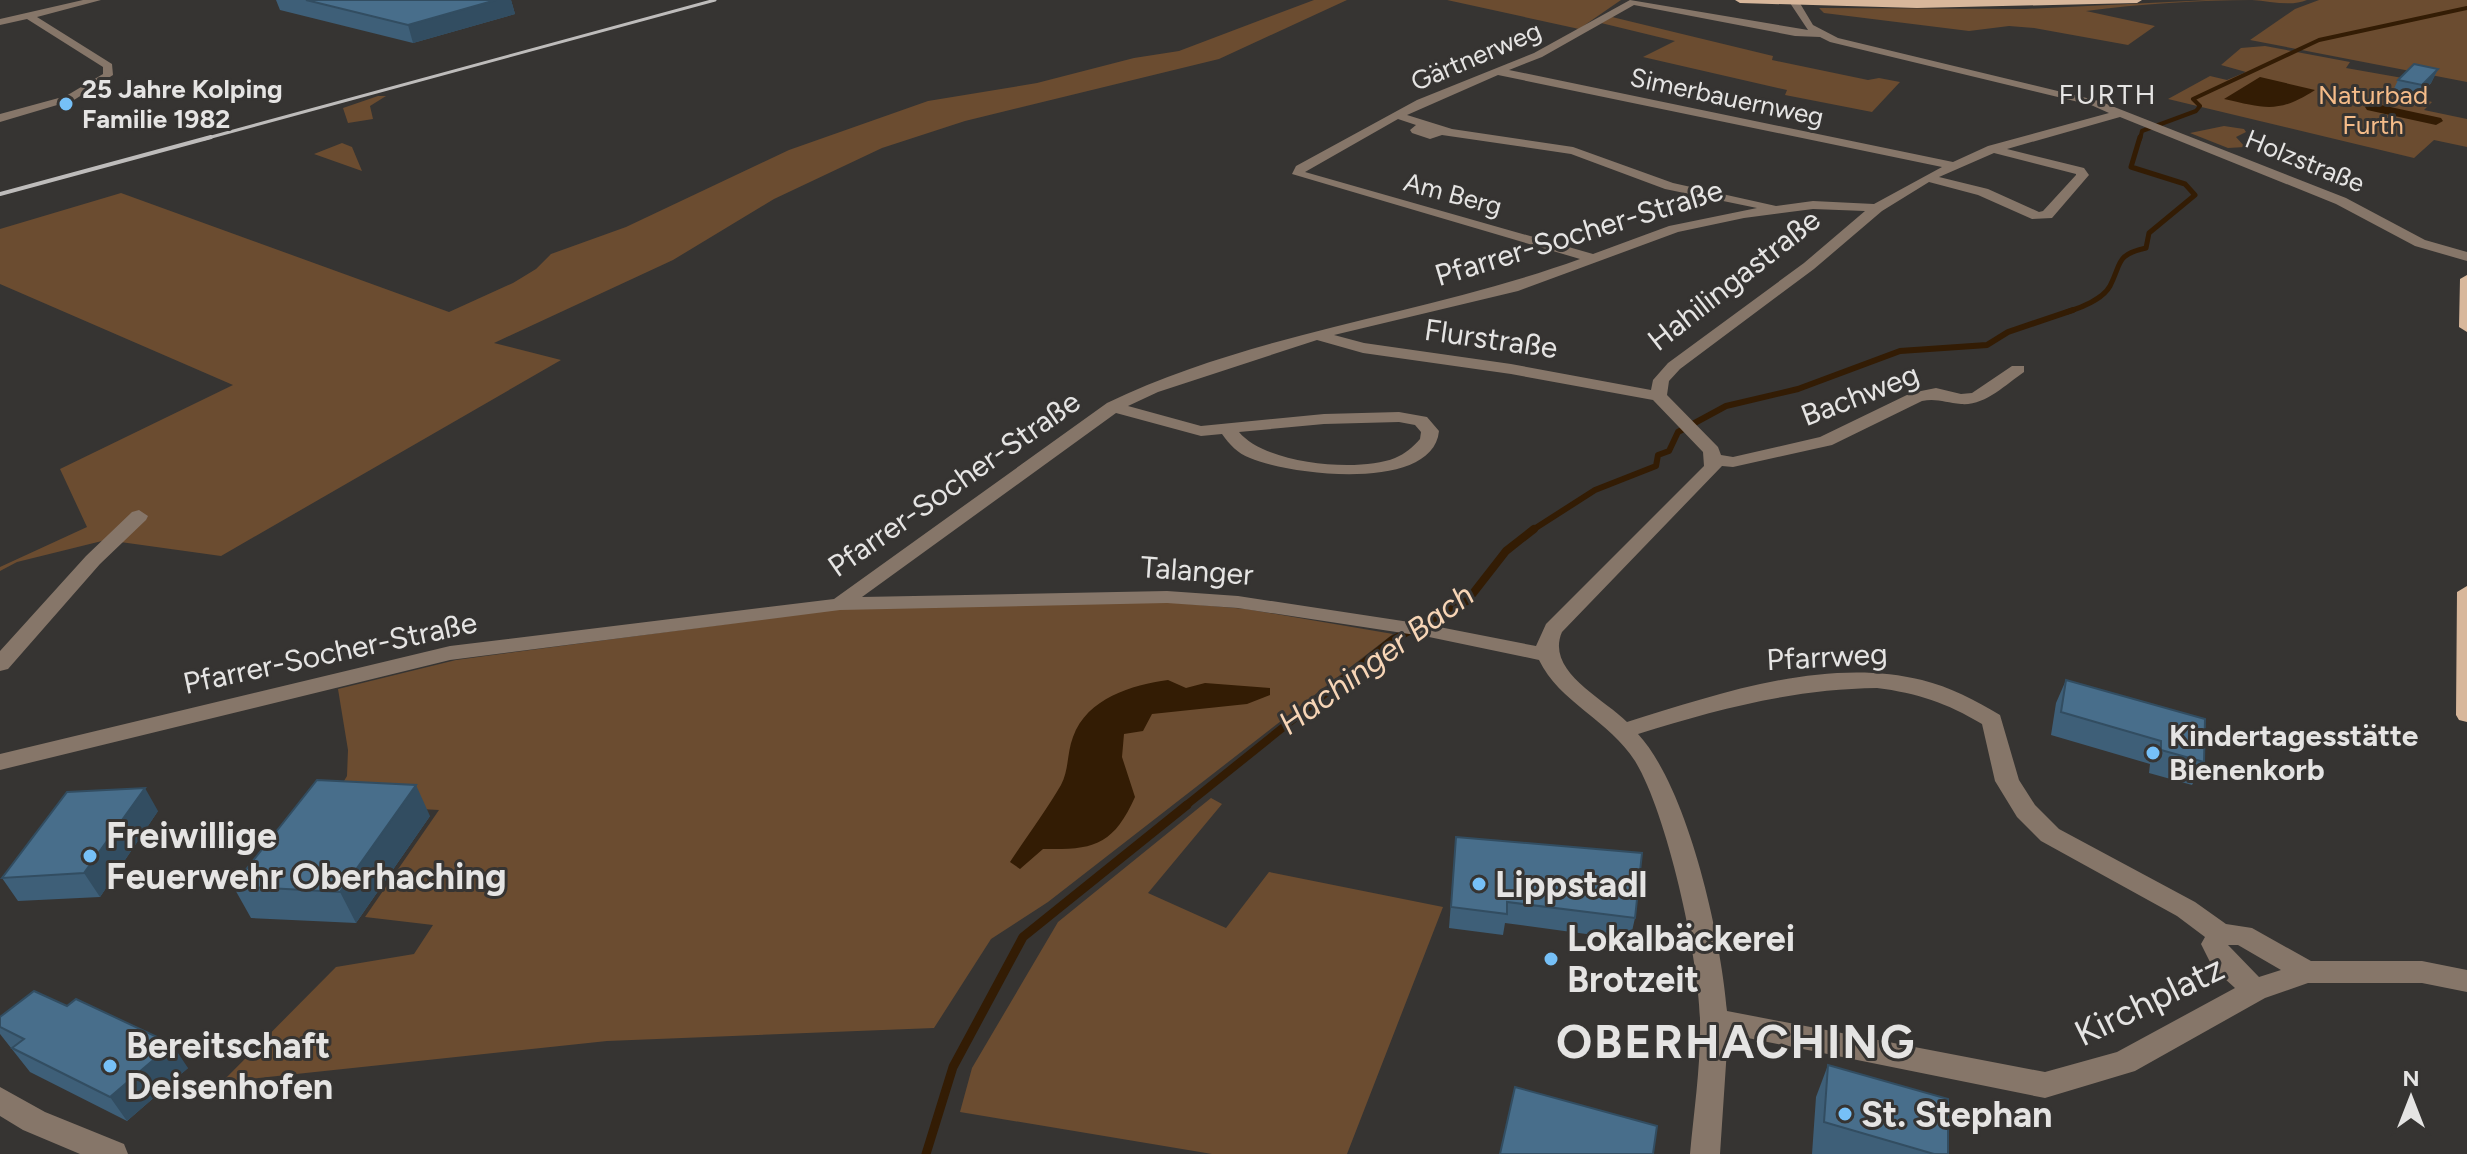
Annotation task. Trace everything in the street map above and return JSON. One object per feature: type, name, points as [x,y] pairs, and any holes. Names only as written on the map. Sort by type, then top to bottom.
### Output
[{"type":"main road","points":[[1740,0],[2003,5],[2137,0]]},
{"type":"main road","points":[[2466,286],[2467,327]]},
{"type":"main road","points":[[2467,592],[2467,715]]},
{"type":"street","points":[[0,22],[96,0]]},
{"type":"street","points":[[1794,1],[1809,27],[1820,34]]},
{"type":"street","name":"Gärtnerweg","points":[[1298,174],[1300,169],[1396,115],[1558,45],[1633,2],[1795,33],[1820,34],[2081,99],[2122,113]]},
{"type":"street","points":[[0,118],[70,98],[108,75],[108,66],[29,16]]},
{"type":"street","name":"Simerbauernweg","points":[[1495,71],[1951,165]]},
{"type":"street","name":"Holzstraße","points":[[2122,113],[2357,207],[2420,243],[2467,257]]},
{"type":"street","name":"Hahilingastraße","points":[[1713,460],[1712,451],[1658,396],[1661,380],[1674,366],[1809,266],[1877,208],[1927,178],[1992,149],[2122,113]]},
{"type":"street","points":[[1396,115],[1424,124],[1416,130],[1430,135],[1445,132],[1573,151],[1670,186],[1761,203],[1778,210]]},
{"type":"street","points":[[1927,178],[1983,192],[2037,216],[2047,215],[2083,175],[2080,171],[1992,149]]},
{"type":"street","name":"Am Berg","points":[[1298,174],[1596,259]]},
{"type":"street","name":"Pfarrer-Socher-Straße","points":[[0,762],[450,653],[840,604],[1113,407],[1152,388],[1317,335],[1513,288],[1666,231],[1778,210],[1836,205],[1877,208]]},
{"type":"street","name":"Flurstraße","points":[[1317,335],[1363,348],[1511,369],[1658,396]]},
{"type":"street","name":"Bachweg","points":[[1713,460],[1733,462],[1826,441],[1917,397],[1936,393],[1977,397],[2018,369]]},
{"type":"street","points":[[1113,407],[1201,431],[1304,421],[1399,417],[1421,421],[1430,431],[1429,441],[1405,461],[1392,465],[1323,468],[1300,467],[1255,454],[1245,449],[1228,430]]},
{"type":"street","points":[[1705,1154],[1714,1020],[1712,983],[1669,812],[1650,767],[1622,731],[1556,672],[1546,655],[1546,642],[1553,629],[1705,477],[1713,460]]},
{"type":"street","points":[[0,664],[93,560],[139,516]]},
{"type":"street","name":"Talanger","points":[[840,604],[1167,597],[1238,602],[1429,631],[1546,655]]},
{"type":"street","name":"Pfarrweg","points":[[1622,731],[1737,695],[1801,685],[1897,683],[1953,698],[1992,720],[2007,781],[2026,811],[2050,835],[2186,909],[2220,934],[2243,935],[2307,972]]},
{"type":"street","points":[[2220,934],[2214,944],[2223,960],[2255,990]]},
{"type":"street","name":"Kirchplatz","points":[[1714,1020],[2045,1085],[2125,1062],[2255,990],[2307,972],[2422,972],[2467,981]]},
{"type":"street","points":[[0,1100],[34,1121],[113,1154]]},
{"type":"green space","points":[[1314,0],[1347,0],[1219,59],[965,121],[882,148],[774,199],[673,260],[494,343],[561,360],[221,556],[106,540],[17,562],[0,571],[0,567],[87,527],[60,469],[233,385],[0,284],[0,229],[121,193],[449,312],[513,283],[536,269],[551,254],[626,227],[789,150],[928,101],[1037,83],[1134,58],[1179,51]]},
{"type":"green space","points":[[1447,0],[1621,0],[1579,29]]},
{"type":"green space","points":[[2209,0],[2252,0],[2169,3],[2086,11],[2155,26],[2128,45],[2034,28],[2009,26],[1969,31],[1824,13],[1819,8],[2025,9]]},
{"type":"green space","points":[[2252,0],[2307,0],[2287,3]]},
{"type":"green space","points":[[2319,0],[2467,0],[2467,82],[2250,40],[2295,9]]},
{"type":"green space","points":[[1612,17],[1773,56],[1772,60],[1868,80],[1879,78],[1900,82],[1872,112],[1785,95],[1787,90],[1643,57],[1675,41],[1601,23]]},
{"type":"green space","name":"Naturbad Furth","points":[[2265,46],[2350,62],[2346,68],[2431,83],[2418,98],[2432,102],[2424,110],[2467,119],[2467,147],[2434,140],[2414,158],[2168,99],[2210,76],[2227,80],[2246,72],[2221,65],[2241,48]]},
{"type":"green space","points":[[386,96],[370,106],[373,119],[348,123],[343,108]]},
{"type":"green space","points":[[2224,126],[2244,129],[2246,132],[2236,137],[2245,147],[2228,148],[2190,133]]},
{"type":"green space","points":[[342,143],[352,147],[362,171],[314,154]]},
{"type":"green space","points":[[1166,602],[1246,609],[1393,634],[1048,902],[991,939],[934,1028],[607,1041],[222,1082],[336,967],[414,954],[433,925],[365,917],[439,810],[330,804],[347,776],[348,750],[338,689],[456,660],[840,609]]},
{"type":"green space","points":[[1211,798],[1222,804],[1148,893],[1226,928],[1269,872],[1443,907],[1347,1154],[1212,1154],[960,1112],[972,1068],[1058,922]]},
{"type":"shaded area","points":[[2260,77],[2315,90],[2291,103],[2271,107],[2224,99]]},
{"type":"shaded area","points":[[1168,680],[1186,688],[1205,683],[1270,688],[1270,695],[1247,704],[1152,714],[1143,731],[1124,734],[1122,757],[1135,797],[1118,826],[1100,842],[1088,846],[1043,849],[1020,869],[1010,862],[1061,785],[1073,737],[1089,712],[1126,690]]},
{"type":"building","points":[[306,0],[496,0],[408,25]]},
{"type":"building","points":[[2414,64],[2438,69],[2422,85],[2398,80]]},
{"type":"building","points":[[2066,680],[2205,719],[2204,762],[2161,750],[2161,741],[2061,712]]},
{"type":"building","points":[[317,780],[416,785],[340,892],[233,886]]},
{"type":"building","points":[[145,788],[84,873],[2,878],[67,792]]},
{"type":"building","points":[[1456,837],[1642,853],[1635,918],[1507,902],[1507,914],[1451,907]]},
{"type":"building","name":"Bereitschaft Deisenhofen","points":[[34,991],[67,1006],[76,999],[172,1044],[110,1097],[12,1048],[24,1039],[0,1027],[0,1017]]},
{"type":"building","points":[[1828,1065],[1948,1099],[1948,1154],[1934,1154],[1824,1122]]},
{"type":"building","points":[[1515,1087],[1657,1126],[1653,1154],[1500,1154]]},
{"type":"waterway","name":"Hachinger Bach","points":[[2140,139],[2142,131],[2196,111],[2200,106],[2193,99],[2319,40],[2467,8]]},
{"type":"waterway","points":[[2372,107],[2436,121]]},
{"type":"waterway","name":"Hachinger Bach","points":[[2067,312],[2102,295],[2110,286],[2124,257],[2146,248],[2149,233],[2195,195],[2185,184],[2131,167],[2140,137]]},
{"type":"waterway","name":"Hachinger Bach","points":[[1533,529],[1595,490],[1656,466],[1658,455],[1669,451],[1678,432],[1726,406],[1798,389],[1900,351],[1987,345],[2008,332],[2073,310]]},
{"type":"waterway","name":"Hachinger Bach","points":[[1184,807],[1392,640],[1467,601],[1506,551],[1533,529]]},
{"type":"waterway","name":"Hachinger Bach","points":[[926,1154],[953,1067],[1023,937],[1187,805]]},
{"type":"railway","points":[[204,139],[715,0]]},
{"type":"railway","points":[[0,194],[211,137]]},
{"type":"place","name":"25 Jahre Kolping Familie 1982","points":[[66,104]]},
{"type":"place","name":"Kindertagesstätte Bienenkorb","points":[[2153,753]]},
{"type":"place","name":"Freiwillige Feuerwehr Oberhaching","points":[[90,856]]},
{"type":"place","name":"Lippstadl","points":[[1479,884]]},
{"type":"place","name":"Lokalbäckerei Brotzeit","points":[[1551,959]]},
{"type":"place","name":"Bereitschaft Deisenhofen","points":[[110,1066]]},
{"type":"place","name":"St. Stephan","points":[[1845,1114]]},
{"type":"district","name":"FURTH","points":[[2108,94]]},
{"type":"district","name":"OBERHACHING","points":[[1736,1042]]}]
